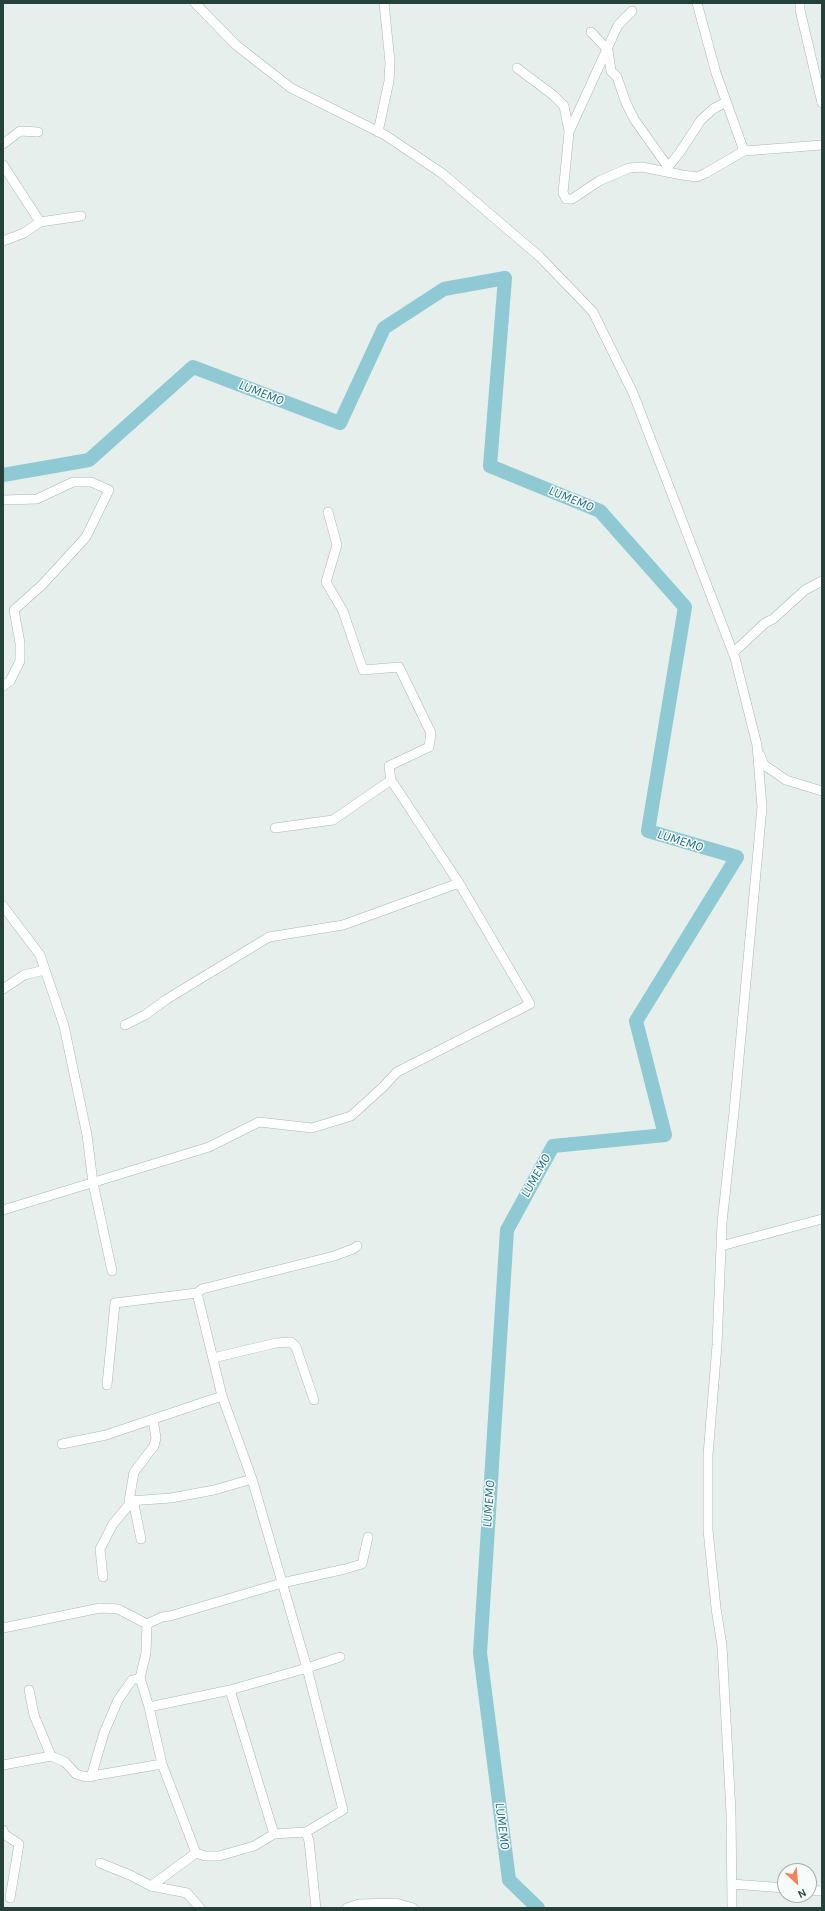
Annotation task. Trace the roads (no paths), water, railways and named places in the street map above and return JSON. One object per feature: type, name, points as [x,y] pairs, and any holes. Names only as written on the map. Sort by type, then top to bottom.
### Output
[{"type":"street","points":[[195,3],[236,45],[291,88],[378,132],[443,174],[540,257],[594,312],[633,393],[733,653],[757,745],[764,765],[786,780],[822,791]]},
{"type":"street","points":[[378,132],[389,81],[390,62],[384,3]]},
{"type":"street","points":[[697,3],[716,73],[744,151]]},
{"type":"street","points":[[800,3],[800,10],[822,103]]},
{"type":"street","points":[[569,132],[608,50],[618,25],[632,11]]},
{"type":"street","points":[[591,32],[608,50],[611,71],[617,77],[634,120],[666,169]]},
{"type":"street","points":[[517,68],[553,95],[564,106],[569,132],[563,193],[566,199],[572,199],[599,181],[629,168],[642,167],[666,169],[682,175],[697,177],[744,151],[822,145]]},
{"type":"street","points":[[666,169],[680,152],[701,120],[713,109],[726,102]]},
{"type":"street","points":[[3,144],[20,131],[38,132]]},
{"type":"street","points":[[3,165],[40,222]]},
{"type":"street","points":[[3,241],[24,233],[40,222],[80,216]]},
{"type":"street","points":[[3,500],[37,499],[73,482],[91,482],[109,490],[86,537],[42,585],[14,610],[20,643],[20,661],[10,681],[3,686]]},
{"type":"street","points":[[3,1210],[209,1147],[259,1122],[312,1128],[351,1116],[397,1072],[530,1004],[459,883],[391,780],[389,766],[429,747],[432,733],[399,667],[363,670],[343,611],[326,582],[336,545],[328,512]]},
{"type":"street","points":[[733,653],[765,622],[779,614],[805,590],[822,581]]},
{"type":"street","points":[[732,1908],[731,1813],[722,1646],[716,1608],[708,1530],[708,1455],[717,1345],[722,1223],[736,1097],[762,807],[757,745]]},
{"type":"street","points":[[275,828],[333,820],[391,780]]},
{"type":"street","points":[[125,1025],[145,1016],[167,1000],[269,937],[343,925],[459,883]]},
{"type":"street","points":[[3,906],[40,956],[64,1026],[87,1135],[93,1183],[112,1271]]},
{"type":"street","points":[[3,989],[24,975],[45,970]]},
{"type":"street","points":[[721,1246],[822,1219]]},
{"type":"street","points":[[107,1385],[115,1303],[197,1293],[202,1289],[334,1256],[357,1246]]},
{"type":"street","points":[[196,1853],[205,1856],[219,1856],[254,1846],[274,1834],[306,1832],[344,1810],[307,1668],[252,1479],[222,1396],[197,1293]]},
{"type":"street","points":[[213,1358],[291,1342],[296,1347],[314,1400]]},
{"type":"street","points":[[62,1444],[106,1435],[222,1396]]},
{"type":"street","points":[[153,1419],[156,1438],[154,1446],[134,1472],[129,1501],[171,1498],[214,1490],[252,1479]]},
{"type":"street","points":[[133,1500],[142,1539]]},
{"type":"street","points":[[103,1576],[100,1550],[113,1524],[133,1500]]},
{"type":"street","points":[[147,1624],[162,1617],[170,1616],[282,1583],[362,1564],[368,1537]]},
{"type":"street","points":[[3,1628],[100,1608],[118,1609],[147,1624]]},
{"type":"street","points":[[147,1624],[146,1653],[140,1678],[149,1707],[162,1764],[196,1853]]},
{"type":"street","points":[[149,1707],[230,1690],[340,1657]]},
{"type":"street","points":[[91,1777],[104,1733],[118,1700],[132,1680],[140,1678]]},
{"type":"street","points":[[29,1690],[34,1715],[51,1756]]},
{"type":"street","points":[[230,1690],[274,1834]]},
{"type":"street","points":[[3,1765],[51,1756],[65,1762],[81,1777],[91,1777],[162,1764]]},
{"type":"street","points":[[3,1830],[4,1834],[19,1844],[10,1898]]},
{"type":"street","points":[[306,1832],[309,1841],[316,1908]]},
{"type":"street","points":[[152,1886],[196,1853]]},
{"type":"street","points":[[100,1863],[152,1886],[187,1894],[200,1908]]},
{"type":"street","points":[[732,1884],[777,1887]]},
{"type":"street","points":[[347,1908],[359,1904],[396,1903],[413,1908]]},
{"type":"waterway","name":"LUMEMO","points":[[3,475],[89,460],[193,367],[340,423],[384,328],[444,289],[505,278],[490,466],[600,511],[685,607],[648,831],[737,857],[636,1021],[665,1135],[553,1146],[507,1230],[480,1653],[509,1880],[538,1908]]}]
